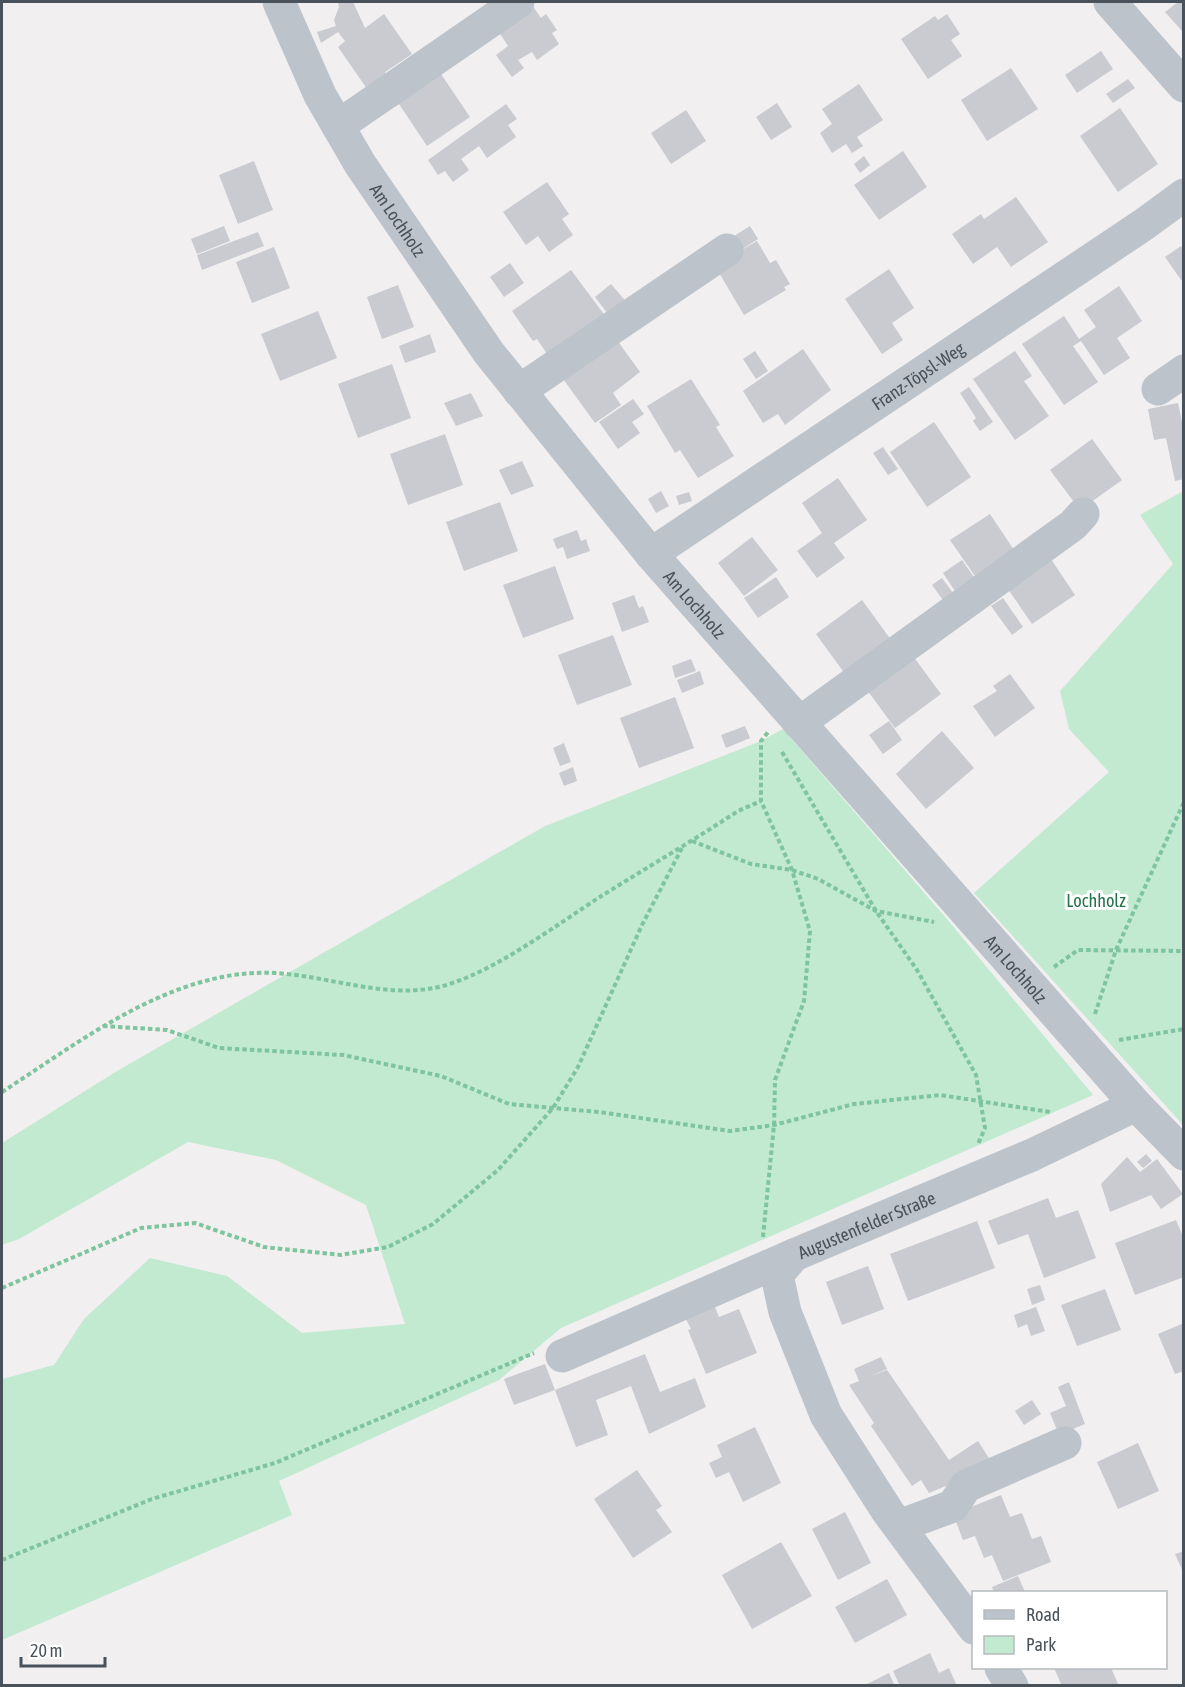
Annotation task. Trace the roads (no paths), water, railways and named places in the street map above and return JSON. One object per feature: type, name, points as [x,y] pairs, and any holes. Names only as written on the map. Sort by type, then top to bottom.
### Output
[{"type":"street","name":"Am Lochholz","points":[[279,2],[320,95],[416,249],[489,353],[651,554],[782,726],[980,925],[1136,1105],[1184,1154]]},
{"type":"street","points":[[338,126],[518,2]]},
{"type":"street","points":[[1110,2],[1184,86]]},
{"type":"street","name":"Franz-Töpsl-Weg","points":[[651,554],[1143,225],[1184,195]]},
{"type":"street","points":[[519,391],[727,250]]},
{"type":"street","points":[[782,726],[954,613],[1073,525],[1083,514]]},
{"type":"street","name":"Augustenfelder Straße","points":[[972,1625],[899,1526],[826,1415],[785,1312],[777,1275],[783,1260],[962,1182],[1032,1155],[1136,1105]]},
{"type":"street","points":[[550,1353],[783,1260]]},
{"type":"street","points":[[899,1526],[953,1506],[966,1486],[1065,1443]]},
{"type":"street","points":[[1002,1669],[1012,1686]]},
{"type":"park label","name":"Lochholz","points":[[1096,900]]}]
